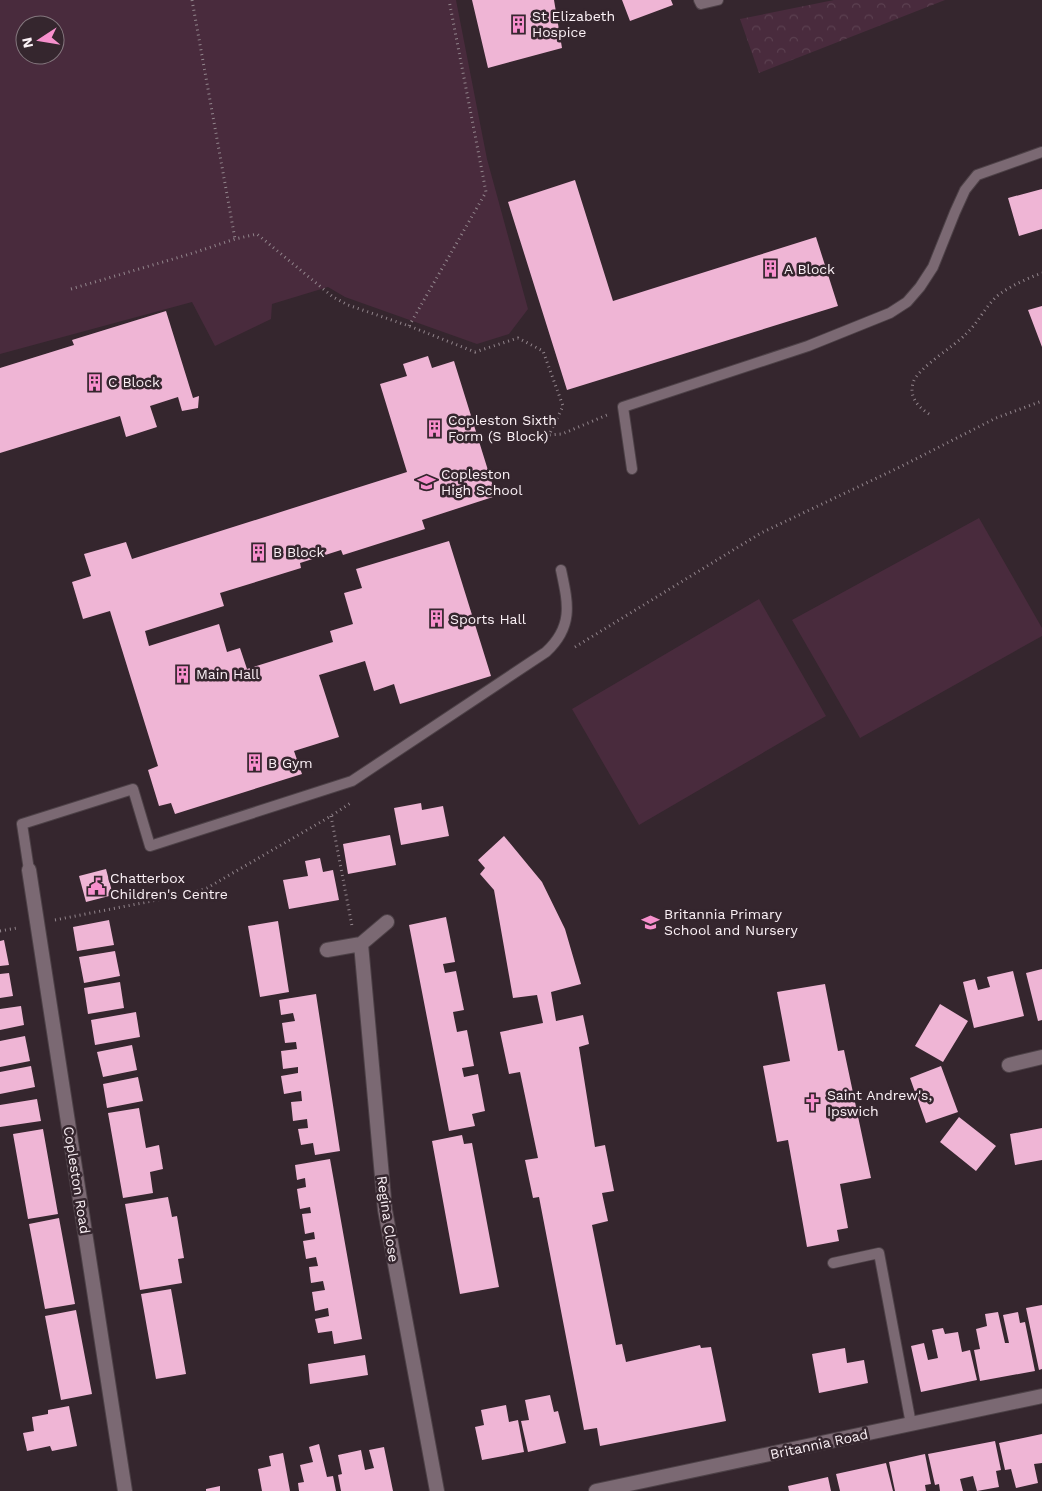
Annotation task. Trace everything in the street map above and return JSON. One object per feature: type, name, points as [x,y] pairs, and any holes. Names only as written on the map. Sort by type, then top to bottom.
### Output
[{"type":"street","name":"Copleston Road","points":[[29,870],[125,1491]]},
{"type":"street","points":[[327,950],[361,944],[387,922]]},
{"type":"street","name":"Regina Close","points":[[361,944],[385,1210],[437,1491]]},
{"type":"street","points":[[1009,1065],[1042,1057]]},
{"type":"street","name":"Britannia Road","points":[[596,1491],[1042,1396]]},
{"type":"lane","points":[[699,0],[701,4],[718,0]]},
{"type":"lane","points":[[632,469],[623,407],[808,346],[890,314],[907,302],[933,267],[961,197],[977,175],[1042,152]]},
{"type":"lane","points":[[29,870],[22,824],[133,789],[150,846],[352,781],[538,657],[556,643],[567,620],[568,602],[561,570]]},
{"type":"lane","points":[[833,1263],[879,1253],[912,1424]]},
{"type":"path","points":[[192,0],[235,239]]},
{"type":"path","points":[[409,326],[486,192],[449,0]]},
{"type":"path","points":[[71,289],[257,234],[333,297],[348,305],[475,352],[518,338],[543,351],[563,406],[549,436],[562,434],[602,418],[623,407]]},
{"type":"path","points":[[929,414],[919,407],[913,396],[913,382],[919,373],[967,334],[999,294],[1027,278],[1042,273]]},
{"type":"path","points":[[331,816],[351,923],[361,944]]},
{"type":"green space","points":[[0,0],[456,0],[487,159],[528,309],[509,334],[477,344],[345,297],[328,287],[272,304],[271,319],[215,346],[192,302],[0,354]]},
{"type":"green space","points":[[834,0],[945,0],[759,73],[740,19]]},
{"type":"green space","points":[[979,518],[1042,628],[1042,636],[860,738],[792,620]]},
{"type":"green space","points":[[759,599],[826,716],[639,825],[572,709]]},
{"type":"building","name":"St Elizabeth Hospice","points":[[472,0],[554,0],[562,48],[488,68]]},
{"type":"building","name":"St Elizabeth Hospice","points":[[622,0],[671,0],[673,5],[630,21]]},
{"type":"building","name":"A Block","points":[[575,180],[613,301],[816,237],[838,306],[567,390],[508,202]]},
{"type":"building","points":[[1042,189],[1042,229],[1019,236],[1008,198]]},
{"type":"building","points":[[1042,306],[1042,347],[1028,310]]},
{"type":"building","name":"C Block","points":[[166,311],[193,398],[199,396],[198,408],[182,411],[178,397],[150,406],[157,427],[126,437],[120,416],[0,453],[0,368],[74,345],[72,340]]},
{"type":"building","points":[[428,356],[432,368],[454,361],[496,496],[422,520],[425,529],[343,555],[341,550],[300,563],[301,568],[220,593],[224,606],[145,631],[149,646],[219,624],[227,652],[240,648],[247,669],[333,642],[330,631],[353,624],[344,593],[362,588],[356,569],[449,541],[491,676],[400,704],[394,684],[374,691],[365,661],[319,675],[339,737],[294,751],[302,774],[175,814],[171,803],[159,806],[148,770],[158,766],[110,611],[83,619],[72,582],[91,576],[84,554],[126,542],[132,559],[407,472],[380,384],[407,376],[403,364]]},
{"type":"building","points":[[421,803],[422,810],[443,806],[449,836],[401,845],[394,808]]},
{"type":"building","points":[[390,835],[396,865],[348,874],[343,844]]},
{"type":"building","points":[[504,836],[542,882],[565,929],[581,984],[551,992],[556,1021],[583,1015],[589,1044],[579,1047],[595,1147],[605,1145],[614,1191],[602,1193],[608,1221],[592,1225],[616,1345],[622,1344],[626,1362],[700,1345],[701,1348],[711,1347],[726,1421],[600,1446],[597,1428],[584,1430],[539,1197],[533,1198],[525,1160],[538,1158],[520,1072],[509,1074],[500,1032],[543,1023],[537,995],[513,998],[494,890],[480,874],[485,868],[478,860]]},
{"type":"building","points":[[320,858],[323,872],[333,870],[339,900],[289,909],[283,880],[308,876],[305,861]]},
{"type":"building","name":"Chatterbox Children's Centre","points":[[106,869],[113,895],[86,902],[79,876]]},
{"type":"building","points":[[446,917],[455,962],[443,964],[445,973],[456,971],[464,1010],[453,1012],[457,1032],[467,1030],[474,1066],[462,1068],[464,1077],[478,1074],[485,1111],[472,1114],[475,1126],[449,1131],[409,925]]},
{"type":"building","points":[[109,920],[114,945],[77,951],[73,927]]},
{"type":"building","points":[[278,921],[289,992],[260,997],[248,926]]},
{"type":"building","points":[[4,940],[9,965],[0,966],[0,941]]},
{"type":"building","points":[[115,951],[120,976],[84,983],[79,957]]},
{"type":"building","points":[[1042,969],[1042,1020],[1038,1021],[1026,973]]},
{"type":"building","points":[[1013,971],[1024,1016],[974,1028],[963,982],[975,979],[978,990],[990,987],[987,977]]},
{"type":"building","points":[[9,973],[13,996],[0,998],[0,974]]},
{"type":"building","points":[[120,982],[124,1008],[88,1014],[84,988]]},
{"type":"building","name":"Saint Andrew's, Ipswich","points":[[825,984],[838,1051],[844,1050],[871,1178],[840,1184],[848,1228],[837,1230],[839,1241],[807,1247],[788,1140],[777,1142],[763,1066],[790,1061],[777,992]]},
{"type":"building","points":[[316,994],[340,1151],[315,1155],[313,1143],[301,1145],[298,1129],[308,1128],[307,1119],[293,1121],[291,1102],[302,1101],[301,1091],[284,1094],[281,1076],[298,1073],[298,1067],[283,1069],[281,1051],[297,1049],[296,1042],[285,1043],[282,1023],[295,1021],[293,1013],[281,1015],[279,1000]]},
{"type":"building","points":[[940,1004],[968,1021],[943,1062],[915,1046]]},
{"type":"building","points":[[21,1006],[24,1025],[0,1030],[0,1009]]},
{"type":"building","points":[[136,1012],[140,1037],[95,1045],[91,1020]]},
{"type":"building","points":[[25,1036],[30,1061],[0,1067],[0,1041]]},
{"type":"building","points":[[132,1045],[137,1070],[103,1077],[97,1052]]},
{"type":"building","points":[[31,1066],[35,1087],[0,1094],[0,1072]]},
{"type":"building","points":[[941,1066],[958,1112],[926,1123],[910,1078]]},
{"type":"building","points":[[138,1077],[143,1101],[107,1108],[103,1084]]},
{"type":"building","points":[[37,1099],[41,1121],[0,1127],[0,1105]]},
{"type":"building","points":[[139,1108],[146,1148],[159,1145],[163,1169],[150,1172],[153,1193],[123,1198],[108,1113]]},
{"type":"building","points":[[959,1117],[996,1146],[976,1171],[940,1142]]},
{"type":"building","points":[[1042,1128],[1042,1160],[1015,1165],[1010,1134]]},
{"type":"building","points":[[43,1129],[58,1214],[28,1219],[13,1134]]},
{"type":"building","points":[[462,1135],[464,1144],[472,1143],[499,1287],[460,1294],[432,1141]]},
{"type":"building","points":[[330,1159],[362,1339],[334,1344],[332,1331],[318,1333],[315,1319],[329,1316],[328,1308],[315,1311],[312,1292],[325,1290],[323,1281],[311,1283],[309,1267],[318,1266],[316,1257],[306,1259],[303,1241],[315,1239],[314,1232],[305,1234],[302,1214],[311,1213],[310,1207],[300,1209],[297,1189],[306,1187],[305,1178],[297,1180],[295,1165]]},
{"type":"building","points":[[168,1197],[172,1217],[177,1216],[184,1258],[178,1259],[182,1283],[140,1290],[125,1204]]},
{"type":"building","points":[[59,1218],[75,1304],[45,1309],[29,1224]]},
{"type":"building","points":[[171,1289],[186,1374],[156,1379],[141,1294]]},
{"type":"building","points":[[1042,1305],[1042,1369],[1039,1370],[1026,1308]]},
{"type":"building","points":[[76,1310],[92,1394],[61,1400],[45,1316]]},
{"type":"building","points":[[998,1312],[1005,1343],[1009,1343],[1003,1315],[1018,1312],[1020,1323],[1025,1322],[1035,1371],[980,1381],[974,1350],[980,1349],[976,1329],[987,1326],[985,1314]]},
{"type":"building","points":[[943,1328],[945,1334],[958,1332],[962,1352],[970,1350],[977,1380],[921,1392],[911,1346],[924,1343],[928,1360],[938,1358],[932,1330]]},
{"type":"building","points":[[845,1348],[847,1363],[864,1360],[868,1383],[819,1393],[812,1354]]},
{"type":"building","points":[[365,1355],[368,1375],[310,1384],[308,1364]]},
{"type":"building","points":[[550,1395],[554,1412],[558,1411],[566,1443],[528,1452],[521,1421],[529,1420],[525,1400]]},
{"type":"building","points":[[506,1405],[509,1422],[518,1420],[524,1452],[482,1460],[475,1427],[484,1425],[481,1410]]},
{"type":"building","points":[[69,1406],[77,1446],[52,1451],[50,1446],[27,1451],[23,1433],[34,1431],[32,1417],[48,1414],[48,1410]]},
{"type":"building","points":[[1042,1434],[1042,1463],[1034,1464],[1038,1483],[1016,1488],[1011,1469],[1005,1470],[999,1443]]},
{"type":"building","points":[[995,1441],[1001,1470],[996,1471],[999,1487],[977,1491],[973,1476],[960,1479],[963,1491],[940,1491],[939,1484],[935,1485],[928,1454]]},
{"type":"building","points":[[319,1444],[327,1477],[333,1476],[336,1491],[299,1491],[298,1483],[304,1482],[300,1465],[313,1462],[309,1447]]},
{"type":"building","points":[[384,1447],[393,1491],[341,1491],[338,1475],[342,1474],[338,1455],[361,1450],[365,1470],[374,1468],[369,1450]]},
{"type":"building","points":[[283,1453],[290,1491],[262,1491],[258,1469],[271,1466],[269,1456]]},
{"type":"building","points":[[925,1454],[931,1484],[925,1485],[926,1491],[895,1491],[889,1462]]},
{"type":"building","points":[[886,1463],[893,1491],[840,1491],[836,1474]]},
{"type":"building","points":[[828,1477],[831,1491],[789,1491],[788,1486]]},
{"type":"building","points":[[220,1486],[220,1491],[206,1491],[206,1489]]},
{"type":"place","name":"St Elizabeth Hospice","points":[[518,24]]},
{"type":"place","name":"A Block","points":[[770,269]]},
{"type":"place","name":"C Block","points":[[94,382]]},
{"type":"place","name":"Copleston Sixth Form (S Block)","points":[[434,428]]},
{"type":"place","name":"Copleston High School","points":[[427,482]]},
{"type":"place","name":"B Block","points":[[259,552]]},
{"type":"place","name":"Sports Hall","points":[[436,619]]},
{"type":"place","name":"Main Hall","points":[[182,674]]},
{"type":"place","name":"B Gym","points":[[254,763]]},
{"type":"place","name":"Chatterbox Children's Centre","points":[[96,886]]},
{"type":"place","name":"Britannia Primary School and Nursery","points":[[650,922]]},
{"type":"place","name":"Saint Andrew's, Ipswich","points":[[813,1103]]}]
